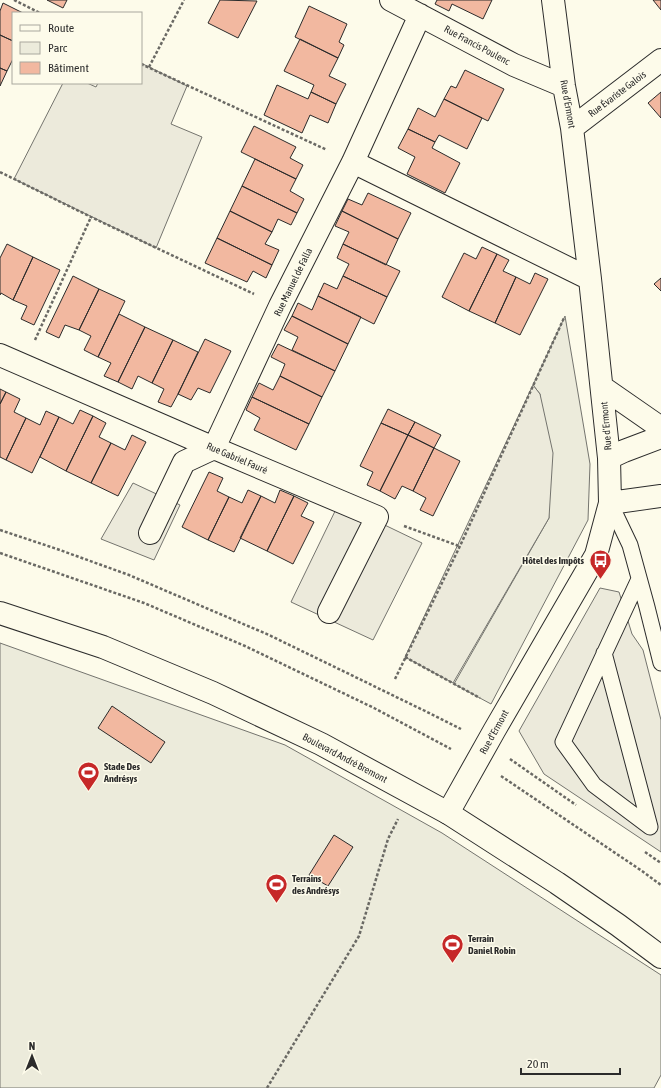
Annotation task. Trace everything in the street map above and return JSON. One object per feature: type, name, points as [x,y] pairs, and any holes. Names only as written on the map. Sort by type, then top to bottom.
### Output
[{"type":"street","name":"Rue Francis Poulenc","points":[[391,0],[514,65],[564,86]]},
{"type":"street","name":"Rue d'Ermont","points":[[448,813],[505,711],[596,555],[610,503],[609,458],[590,279],[572,128],[564,86],[553,0]]},
{"type":"street","name":"Rue Manuel de Falla","points":[[214,448],[280,306],[353,162],[420,15]]},
{"type":"street","name":"Rue Évariste Galois","points":[[572,128],[661,60]]},
{"type":"street","points":[[353,162],[590,279]]},
{"type":"street","name":"Rue Gabriel Fauré","points":[[0,355],[377,517]]},
{"type":"street","points":[[602,387],[661,428]]},
{"type":"street","points":[[609,458],[661,437]]},
{"type":"street","points":[[150,533],[184,462],[214,448]]},
{"type":"street","points":[[610,503],[661,496]]},
{"type":"street","points":[[329,612],[377,517]]},
{"type":"street","name":"Boulevard André Bremont","points":[[0,613],[103,647],[213,693],[321,744],[448,813],[557,883],[661,957]]},
{"type":"lane","points":[[610,503],[630,545],[661,663]]},
{"type":"lane","points":[[604,653],[650,827],[594,785],[563,742],[604,653],[639,578]]},
{"type":"path","points":[[14,0],[38,12]]},
{"type":"path","points":[[149,67],[184,0]]},
{"type":"path","points":[[142,64],[353,162]]},
{"type":"path","points":[[0,172],[91,217],[280,306]]},
{"type":"path","points":[[24,366],[91,217]]},
{"type":"path","points":[[395,679],[460,546],[566,316]]},
{"type":"path","points":[[377,517],[460,546]]},
{"type":"path","points":[[0,530],[130,575],[270,635],[487,743],[579,807]]},
{"type":"path","points":[[0,553],[144,603],[238,643],[374,708],[491,769],[661,885]]},
{"type":"path","points":[[405,657],[505,711]]},
{"type":"path","points":[[267,1088],[359,936],[388,839],[412,794]]},
{"type":"path","points":[[642,850],[661,863]]},
{"type":"green space","points":[[565,316],[590,464],[588,520],[491,704],[454,684],[549,518],[540,394],[533,385]]},
{"type":"green space","name":"Terrains des Andrésys","points":[[0,643],[285,745],[442,833],[661,975],[661,1075],[654,1088],[0,1088]]},
{"type":"shaded area","points":[[142,64],[187,86],[171,124],[202,137],[156,248],[14,179],[62,84],[89,84],[96,87],[98,84],[142,84]]},
{"type":"shaded area","points":[[533,385],[540,394],[553,453],[549,518],[453,683],[405,657]]},
{"type":"shaded area","points":[[133,483],[180,505],[154,560],[101,539]]},
{"type":"shaded area","points":[[339,503],[422,543],[373,640],[291,602]]},
{"type":"shaded area","points":[[600,588],[619,592],[632,634],[643,650],[661,720],[661,852],[544,774],[519,731]]},
{"type":"building","points":[[47,0],[67,0],[63,8]]},
{"type":"building","points":[[220,0],[257,1],[238,38],[208,23]]},
{"type":"building","points":[[437,0],[492,0],[483,19],[452,4],[449,11],[435,4]]},
{"type":"building","points":[[653,0],[661,0],[661,10]]},
{"type":"building","points":[[3,3],[21,12],[12,12],[12,41],[0,35],[0,11]]},
{"type":"building","points":[[309,6],[347,24],[339,42],[344,45],[338,58],[295,37]]},
{"type":"building","points":[[0,35],[12,41],[12,61],[7,71],[0,68]]},
{"type":"building","points":[[300,39],[338,58],[329,76],[346,84],[336,104],[311,92],[314,85],[284,71]]},
{"type":"building","points":[[0,68],[7,71],[0,86]]},
{"type":"building","points":[[465,70],[504,89],[488,121],[444,99],[451,86],[456,88]]},
{"type":"building","points":[[277,85],[308,99],[311,92],[336,104],[328,123],[310,115],[302,133],[264,115]]},
{"type":"building","points":[[661,92],[661,118],[648,103]]},
{"type":"building","points":[[444,99],[482,118],[467,149],[439,135],[435,142],[408,129],[418,108],[435,117]]},
{"type":"building","points":[[254,126],[296,147],[290,158],[303,165],[296,179],[241,152]]},
{"type":"building","points":[[408,129],[435,142],[432,148],[460,163],[445,193],[407,174],[415,157],[398,148]]},
{"type":"building","points":[[255,159],[296,179],[290,191],[304,199],[297,213],[242,186]]},
{"type":"building","points":[[242,186],[297,213],[291,225],[278,219],[272,232],[230,211]]},
{"type":"building","points":[[368,193],[411,213],[398,239],[342,211],[348,199],[362,205]]},
{"type":"building","points":[[230,211],[272,232],[265,244],[279,250],[272,265],[217,238]]},
{"type":"building","points":[[342,211],[398,239],[386,265],[343,244],[349,232],[335,226]]},
{"type":"building","points":[[217,238],[272,265],[266,278],[253,271],[247,282],[205,263]]},
{"type":"building","points":[[7,244],[33,257],[13,300],[1,293],[0,295],[0,258]]},
{"type":"building","points":[[343,244],[400,271],[387,297],[343,276],[349,264],[337,258]]},
{"type":"building","points":[[482,247],[497,254],[469,311],[442,297],[464,253],[476,259]]},
{"type":"building","points":[[497,254],[509,260],[503,271],[516,277],[495,323],[469,311]]},
{"type":"building","points":[[33,257],[60,270],[34,325],[21,319],[27,306],[13,300]]},
{"type":"building","points":[[535,273],[548,279],[520,335],[495,323],[516,277],[530,284]]},
{"type":"building","points":[[73,276],[99,289],[79,330],[65,325],[59,338],[46,332]]},
{"type":"building","points":[[343,276],[387,297],[374,324],[318,296],[324,283],[337,289]]},
{"type":"building","points":[[661,278],[661,291],[654,284]]},
{"type":"building","points":[[99,289],[125,301],[98,357],[84,350],[91,336],[79,330]]},
{"type":"building","points":[[318,296],[361,317],[348,344],[292,316],[298,303],[312,310]]},
{"type":"building","points":[[119,314],[145,327],[118,382],[104,376],[111,363],[98,357]]},
{"type":"building","points":[[292,316],[348,344],[335,371],[292,350],[298,337],[284,330]]},
{"type":"building","points":[[145,327],[173,340],[152,383],[138,376],[132,389],[118,382]]},
{"type":"building","points":[[205,339],[231,351],[210,393],[198,388],[191,400],[178,394]]},
{"type":"building","points":[[173,340],[198,352],[171,407],[158,402],[164,389],[152,383]]},
{"type":"building","points":[[278,344],[335,371],[322,397],[280,376],[285,364],[271,357]]},
{"type":"building","points":[[280,376],[322,397],[309,424],[252,397],[259,383],[273,390]]},
{"type":"building","points":[[0,389],[6,392],[0,404]]},
{"type":"building","points":[[6,392],[20,399],[14,412],[26,418],[6,460],[0,457],[0,404]]},
{"type":"building","points":[[252,397],[309,424],[296,450],[254,430],[260,418],[246,410]]},
{"type":"building","points":[[388,409],[415,422],[408,435],[381,423]]},
{"type":"building","points":[[80,410],[93,416],[66,471],[40,457],[59,417],[73,424]]},
{"type":"building","points":[[46,411],[59,417],[32,473],[6,460],[26,418],[40,425]]},
{"type":"building","points":[[93,416],[106,423],[99,437],[111,443],[91,483],[66,471]]},
{"type":"building","points":[[415,422],[441,435],[434,448],[408,435]]},
{"type":"building","points":[[381,423],[408,435],[380,491],[367,485],[373,472],[360,466]]},
{"type":"building","points":[[132,435],[146,442],[118,496],[91,483],[111,443],[125,450]]},
{"type":"building","points":[[408,435],[434,448],[413,491],[402,486],[395,499],[380,491]]},
{"type":"building","points":[[434,448],[460,461],[433,516],[420,510],[426,498],[413,491]]},
{"type":"building","points":[[209,472],[223,478],[217,491],[229,497],[208,540],[182,527]]},
{"type":"building","points":[[248,490],[261,496],[234,552],[208,540],[229,497],[242,503]]},
{"type":"building","points":[[280,490],[294,496],[267,551],[240,538],[261,496],[275,503]]},
{"type":"building","points":[[294,496],[308,503],[301,516],[314,522],[293,564],[267,551]]},
{"type":"building","points":[[112,706],[165,742],[151,763],[98,728]]},
{"type":"building","points":[[334,835],[353,847],[328,886],[309,875]]},
{"type":"place","name":"Hôtel des Impôts","points":[[600,580]]},
{"type":"place","name":"Stade Des Andrésys","points":[[88,792]]},
{"type":"place","name":"Terrains des Andrésys","points":[[276,904]]},
{"type":"place","name":"Terrain Daniel Robin","points":[[453,964]]}]
